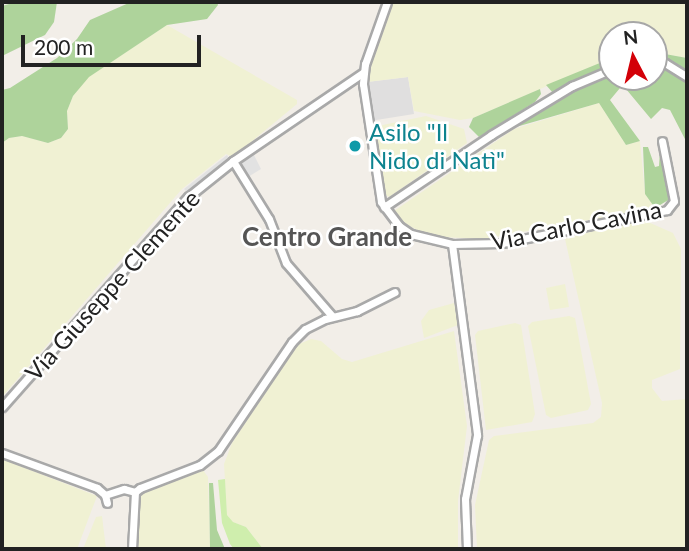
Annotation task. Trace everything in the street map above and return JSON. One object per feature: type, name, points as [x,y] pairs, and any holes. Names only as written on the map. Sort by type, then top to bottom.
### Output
[{"type":"street","points":[[387,2],[364,72],[363,85],[379,194],[384,207],[514,121],[572,86],[598,75]]},
{"type":"street","points":[[668,65],[687,77]]},
{"type":"street","name":"Via Giuseppe Clemente","points":[[2,407],[188,197],[233,161],[364,72]]},
{"type":"street","name":"Via Carlo Cavina","points":[[384,207],[399,226],[411,234],[452,244],[502,243],[669,209],[674,199],[662,141]]},
{"type":"street","points":[[233,161],[269,219],[286,263],[332,316]]},
{"type":"street","points":[[452,244],[477,435],[465,499],[467,549]]},
{"type":"street","points":[[132,549],[135,492],[200,465],[219,451],[292,342],[310,326],[332,316],[357,311],[395,292]]},
{"type":"street","points":[[2,453],[97,488],[106,499],[124,489],[135,492]]},
{"type":"shaded area","points":[[408,77],[414,114],[370,121],[367,82]]},
{"type":"shaded area","points":[[227,155],[230,160],[189,194],[184,189]]},
{"type":"shaded area","points":[[254,155],[261,169],[248,177],[239,162]]},
{"type":"green space","points":[[16,2],[57,2],[54,22],[45,35],[2,56],[2,6]]},
{"type":"green space","points":[[131,2],[217,2],[218,5],[207,19],[167,25],[89,77],[73,96],[67,111],[68,129],[61,138],[48,143],[22,136],[9,138],[2,143],[2,90],[10,88],[57,58],[77,39],[90,20]]},
{"type":"green space","points":[[390,2],[682,2],[687,6],[687,58],[668,55],[668,21],[598,21],[598,64],[473,118],[460,120],[414,111],[408,77],[367,82],[367,72]]},
{"type":"green space","points":[[167,25],[297,100],[297,104],[233,157],[226,154],[182,189],[2,397],[2,143],[9,138],[22,136],[48,143],[61,138],[68,129],[67,111],[73,96],[88,77]]},
{"type":"green space","points":[[668,55],[687,58],[687,143],[670,110],[662,108],[651,119],[628,91],[668,91]]},
{"type":"green space","points":[[598,64],[598,72],[553,93],[546,85]]},
{"type":"green space","points":[[598,79],[598,91],[618,91],[610,100],[640,141],[626,145],[599,103],[509,129],[565,92]]},
{"type":"green space","points":[[540,89],[541,94],[535,102],[479,137],[469,127],[473,118]]},
{"type":"green space","points":[[599,103],[626,145],[640,141],[645,194],[655,208],[483,239],[442,237],[419,231],[406,224],[394,211],[514,129]]},
{"type":"green space","points":[[426,116],[464,129],[467,143],[389,197],[382,193],[373,127]]},
{"type":"green space","points":[[643,147],[648,147],[655,167],[659,166],[660,151],[662,154],[670,199],[655,208],[645,194]]},
{"type":"green space","points":[[648,222],[673,233],[681,249],[680,369],[652,380],[652,388],[662,401],[687,399],[687,546],[668,549],[477,549],[475,505],[489,440],[494,436],[593,423],[601,417],[602,403],[565,239],[621,223]]},
{"type":"green space","points":[[565,284],[569,307],[550,310],[546,288]]},
{"type":"green space","points":[[454,303],[458,325],[424,338],[421,321],[429,310]]},
{"type":"green space","points":[[569,316],[575,318],[591,404],[588,410],[551,418],[546,415],[528,326],[532,322]]},
{"type":"green space","points":[[515,323],[521,325],[535,414],[532,422],[486,430],[475,335],[478,331]]},
{"type":"green space","points":[[454,331],[467,426],[458,501],[458,549],[263,549],[246,527],[233,522],[227,515],[224,464],[232,443],[297,345],[311,339],[321,341],[342,359],[352,362]]},
{"type":"green space","points":[[2,459],[97,496],[77,549],[2,549]]},
{"type":"green space","points":[[198,469],[203,470],[208,477],[210,549],[135,549],[138,496],[165,481]]},
{"type":"green space","points":[[225,479],[227,515],[233,522],[246,527],[263,549],[234,549],[230,544],[222,523],[218,480]]},
{"type":"green space","points":[[209,483],[213,483],[217,530],[225,549],[210,549]]},
{"type":"green space","points":[[102,516],[106,549],[83,549],[96,517]]},
{"type":"place","name":"Asilo \"Il Nido di Natì\"","points":[[355,146]]},
{"type":"district","name":"Centro Grande","points":[[327,237]]}]
